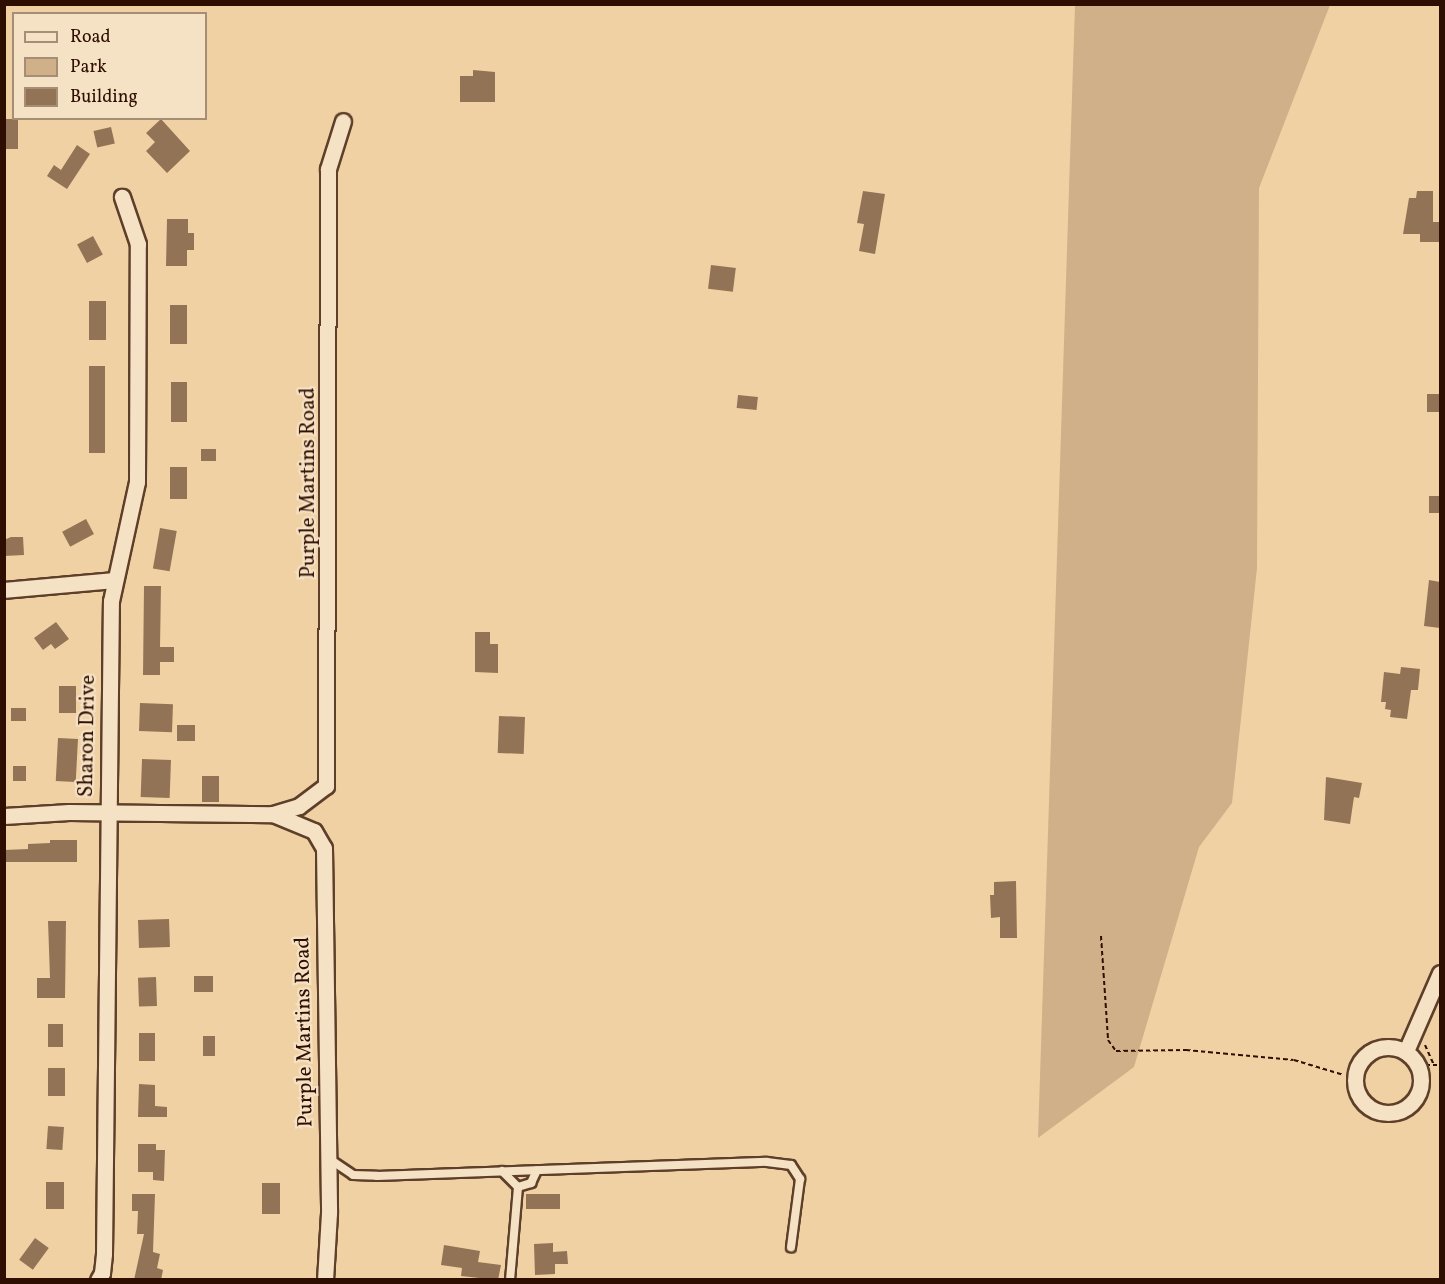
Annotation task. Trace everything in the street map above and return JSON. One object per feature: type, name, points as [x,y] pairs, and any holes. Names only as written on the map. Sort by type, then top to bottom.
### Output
[{"type":"street","name":"Purple Martins Road","points":[[4,816],[109,812],[273,814],[300,806],[326,786],[328,169],[343,121]]},
{"type":"street","name":"Sharon Drive","points":[[98,1280],[104,1254],[113,580],[137,482],[138,244],[122,197]]},
{"type":"street","points":[[4,590],[113,580]]},
{"type":"street","name":"Purple Martins Road","points":[[273,814],[314,831],[324,848],[329,1213],[325,1280]]},
{"type":"street","points":[[1406,1051],[1440,973]]},
{"type":"street","points":[[1384,1047],[1406,1051],[1426,1064],[1421,1089],[1409,1106],[1396,1112],[1378,1112],[1361,1099],[1355,1077],[1364,1057],[1384,1047]]},
{"type":"lane","points":[[327,1157],[353,1175],[767,1162],[791,1165],[800,1179],[791,1247]]},
{"type":"lane","points":[[518,1187],[531,1183],[537,1170]]},
{"type":"lane","points":[[501,1172],[518,1187]]},
{"type":"lane","points":[[510,1280],[518,1187]]},
{"type":"path","points":[[1101,936],[1108,1040],[1116,1051],[1186,1050],[1294,1060],[1344,1075]]},
{"type":"path","points":[[1424,1041],[1426,1064],[1440,1065]]},
{"type":"green space","points":[[1075,5],[1330,5],[1259,188],[1257,568],[1232,803],[1199,847],[1134,1067],[1038,1138]]},
{"type":"building","points":[[473,70],[495,72],[495,102],[460,102],[460,76],[473,76]]},
{"type":"building","points":[[4,119],[18,120],[18,149],[4,149]]},
{"type":"building","points":[[162,120],[190,151],[167,173],[146,151],[155,142],[146,133]]},
{"type":"building","points":[[111,127],[115,144],[97,148],[93,131]]},
{"type":"building","points":[[77,145],[90,154],[67,189],[47,176],[54,165],[61,170]]},
{"type":"building","points":[[863,191],[885,194],[875,254],[859,251],[864,224],[857,223]]},
{"type":"building","points":[[1417,191],[1433,191],[1433,222],[1439,222],[1439,242],[1420,242],[1420,234],[1403,234],[1409,198],[1416,198]]},
{"type":"building","points":[[167,219],[188,219],[188,233],[194,233],[194,250],[187,250],[187,266],[166,266]]},
{"type":"building","points":[[93,236],[103,255],[87,263],[77,244]]},
{"type":"building","points":[[711,265],[736,268],[733,292],[708,289]]},
{"type":"building","points":[[89,301],[106,301],[106,340],[89,340]]},
{"type":"building","points":[[170,305],[187,305],[187,344],[170,344]]},
{"type":"building","points":[[89,366],[105,366],[105,453],[89,453]]},
{"type":"building","points":[[171,382],[187,382],[187,422],[171,422]]},
{"type":"building","points":[[1427,394],[1440,394],[1440,412],[1427,412]]},
{"type":"building","points":[[738,395],[758,397],[757,410],[737,408]]},
{"type":"building","points":[[201,449],[216,449],[216,461],[201,461]]},
{"type":"building","points":[[170,467],[187,467],[187,499],[170,499]]},
{"type":"building","points":[[1429,496],[1440,496],[1440,513],[1429,513]]},
{"type":"building","points":[[86,519],[94,534],[70,547],[62,532]]},
{"type":"building","points":[[160,528],[177,531],[170,571],[153,568]]},
{"type":"building","points":[[11,537],[23,537],[24,555],[4,556],[4,540]]},
{"type":"building","points":[[1429,580],[1440,582],[1440,628],[1424,626]]},
{"type":"building","points":[[144,586],[161,586],[160,647],[174,647],[174,662],[160,662],[160,675],[143,675]]},
{"type":"building","points":[[56,622],[69,639],[55,649],[51,644],[43,650],[34,638]]},
{"type":"building","points":[[475,632],[490,632],[490,644],[498,644],[498,673],[475,672]]},
{"type":"building","points":[[1401,667],[1420,669],[1418,690],[1411,690],[1407,719],[1390,717],[1391,710],[1385,709],[1386,702],[1381,702],[1384,672],[1400,674]]},
{"type":"building","points":[[59,686],[76,686],[76,713],[59,713]]},
{"type":"building","points":[[140,703],[173,704],[172,732],[139,731]]},
{"type":"building","points":[[11,708],[26,708],[26,721],[11,721]]},
{"type":"building","points":[[499,716],[525,717],[524,754],[498,753]]},
{"type":"building","points":[[177,725],[195,725],[195,741],[177,741]]},
{"type":"building","points":[[58,738],[78,739],[76,782],[56,781]]},
{"type":"building","points":[[142,759],[171,760],[170,798],[141,797]]},
{"type":"building","points":[[13,766],[26,766],[26,781],[13,781]]},
{"type":"building","points":[[202,776],[219,776],[219,802],[202,802]]},
{"type":"building","points":[[1326,777],[1362,783],[1359,798],[1354,797],[1350,824],[1324,820]]},
{"type":"building","points":[[50,840],[77,840],[77,862],[4,862],[4,850],[28,849],[28,844],[50,843]]},
{"type":"building","points":[[1016,881],[1017,938],[1000,938],[1000,917],[991,918],[990,895],[994,895],[994,882]]},
{"type":"building","points":[[169,919],[170,947],[139,948],[138,920]]},
{"type":"building","points":[[48,921],[66,921],[65,998],[37,998],[37,978],[50,978]]},
{"type":"building","points":[[194,976],[213,976],[213,992],[194,992]]},
{"type":"building","points":[[156,977],[157,1006],[139,1007],[138,978]]},
{"type":"building","points":[[48,1024],[63,1024],[63,1047],[48,1047]]},
{"type":"building","points":[[139,1033],[155,1033],[155,1061],[139,1061]]},
{"type":"building","points":[[203,1036],[215,1036],[215,1056],[203,1056]]},
{"type":"building","points":[[48,1068],[65,1068],[65,1096],[48,1096]]},
{"type":"building","points":[[139,1084],[155,1085],[155,1106],[167,1107],[167,1117],[138,1117]]},
{"type":"building","points":[[48,1126],[64,1127],[62,1150],[46,1149]]},
{"type":"building","points":[[138,1144],[156,1144],[156,1150],[165,1150],[164,1181],[153,1180],[153,1172],[138,1172]]},
{"type":"building","points":[[46,1182],[64,1182],[64,1209],[46,1209]]},
{"type":"building","points":[[262,1183],[280,1183],[280,1214],[262,1214]]},
{"type":"building","points":[[132,1194],[155,1194],[153,1252],[160,1254],[157,1268],[163,1270],[161,1280],[134,1280],[144,1234],[137,1234],[138,1211],[132,1211]]},
{"type":"building","points":[[526,1194],[560,1194],[560,1209],[526,1209]]},
{"type":"building","points":[[35,1238],[49,1248],[33,1270],[19,1260]]},
{"type":"building","points":[[553,1243],[553,1252],[567,1251],[568,1264],[555,1264],[555,1274],[535,1275],[534,1244]]},
{"type":"building","points":[[444,1245],[480,1251],[478,1262],[501,1265],[498,1280],[461,1276],[462,1268],[441,1265]]}]
